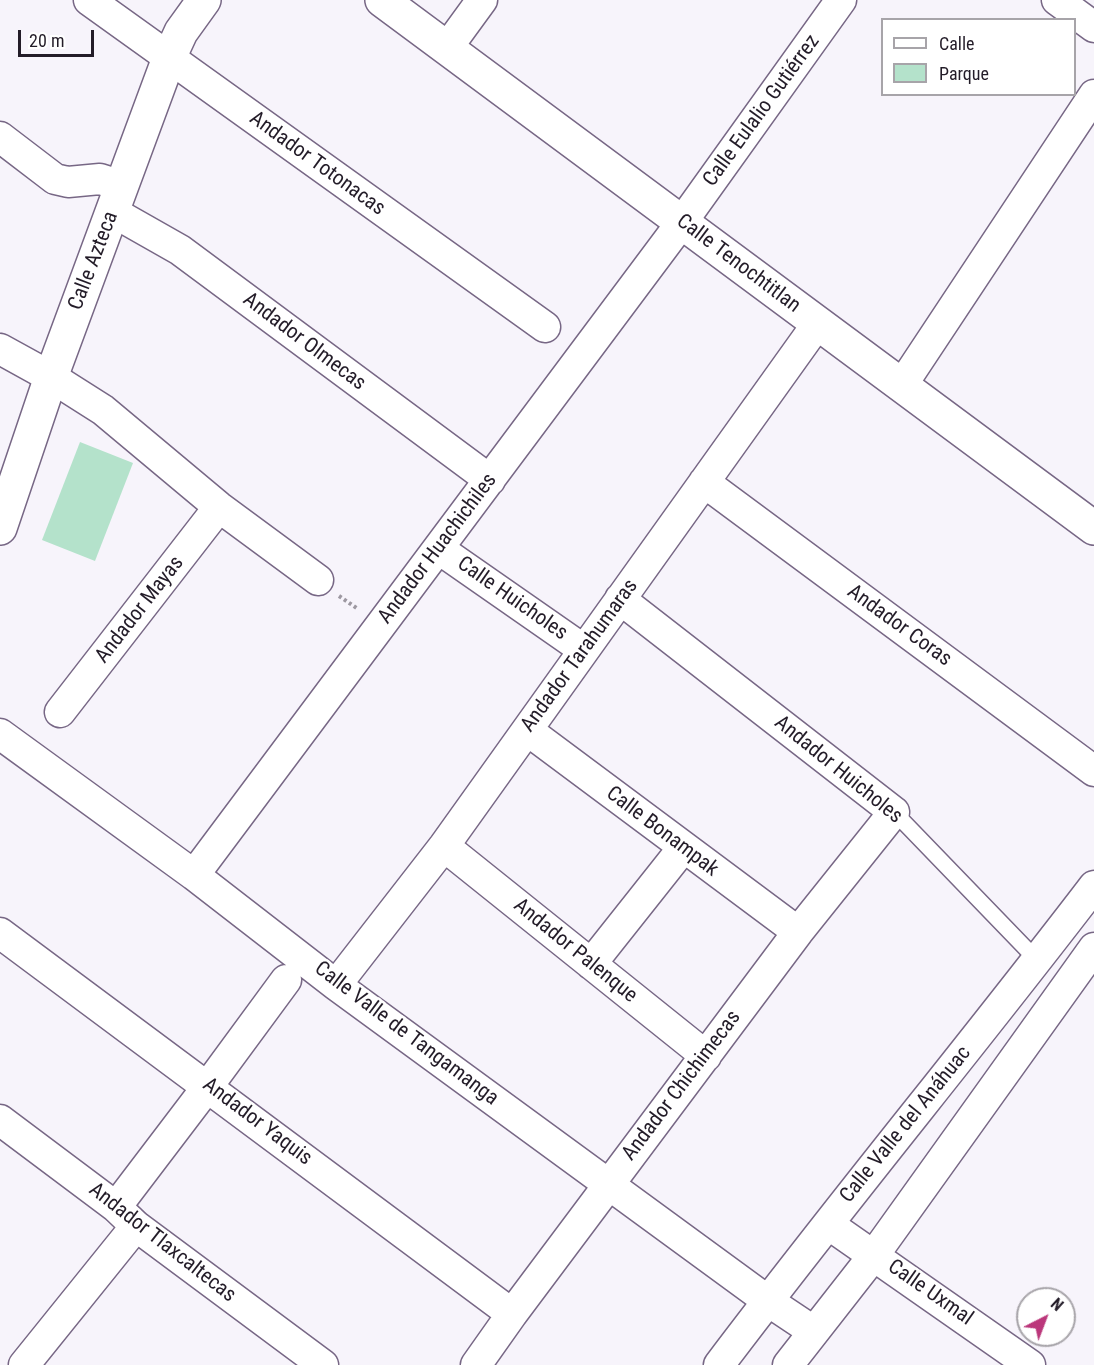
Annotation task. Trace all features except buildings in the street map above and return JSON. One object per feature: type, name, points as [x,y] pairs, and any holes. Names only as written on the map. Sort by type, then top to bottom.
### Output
[{"type":"street","name":"Andador Totonacas","points":[[89,0],[545,327]]},
{"type":"street","name":"Calle Azteca","points":[[0,528],[51,376],[169,58],[181,32],[204,0]]},
{"type":"street","name":"Calle Tenochtitlan","points":[[382,0],[1094,528]]},
{"type":"street","points":[[447,48],[482,0]]},
{"type":"street","name":"Calle Eulalio Gutiérrez","points":[[682,222],[841,0]]},
{"type":"street","points":[[1057,0],[1094,27]]},
{"type":"street","points":[[902,385],[1094,95]]},
{"type":"street","name":"Andador Olmecas","points":[[0,137],[55,179],[68,182],[100,179],[118,199],[180,250],[490,480]]},
{"type":"street","name":"Andador Huachichiles","points":[[194,875],[682,222]]},
{"type":"street","name":"Andador Tarahumaras","points":[[336,985],[444,846],[818,323]]},
{"type":"street","points":[[0,350],[51,376],[103,410],[219,507],[318,580]]},
{"type":"street","name":"Andador Coras","points":[[704,482],[1094,771]]},
{"type":"street","name":"Andador Mayas","points":[[60,712],[219,507]]},
{"type":"street","name":"Calle Huicholes","points":[[439,549],[584,650]]},
{"type":"street","name":"Andador Huicholes","points":[[620,599],[894,812]]},
{"type":"street","name":"Calle Bonampak","points":[[526,730],[798,932]]},
{"type":"street","name":"Calle Valle de Tangamanga","points":[[0,734],[194,875],[336,985],[768,1301],[813,1331]]},
{"type":"street","name":"Andador Chichimecas","points":[[476,1365],[798,932],[894,812]]},
{"type":"street","name":"Andador Palenque","points":[[444,846],[706,1056]]},
{"type":"street","points":[[591,964],[683,848]]},
{"type":"street","name":"Calle Valle del Anáhuac","points":[[719,1365],[1094,886]]},
{"type":"street","name":"Andador Yaquis","points":[[0,933],[512,1314]]},
{"type":"street","points":[[788,1365],[874,1255],[1094,948]]},
{"type":"street","points":[[1031,968],[1057,1000]]},
{"type":"street","points":[[24,1365],[126,1216],[208,1086],[286,980]]},
{"type":"street","name":"Andador Tlaxcaltecas","points":[[0,1120],[323,1365]]},
{"type":"street","name":"Calle Uxmal","points":[[828,1224],[874,1255],[1016,1361]]},
{"type":"lane","name":"Andador Huicholes","points":[[894,812],[1031,968]]},
{"type":"path","points":[[318,580],[380,626]]},
{"type":"green space","points":[[80,442],[133,463],[95,561],[42,540]]}]
